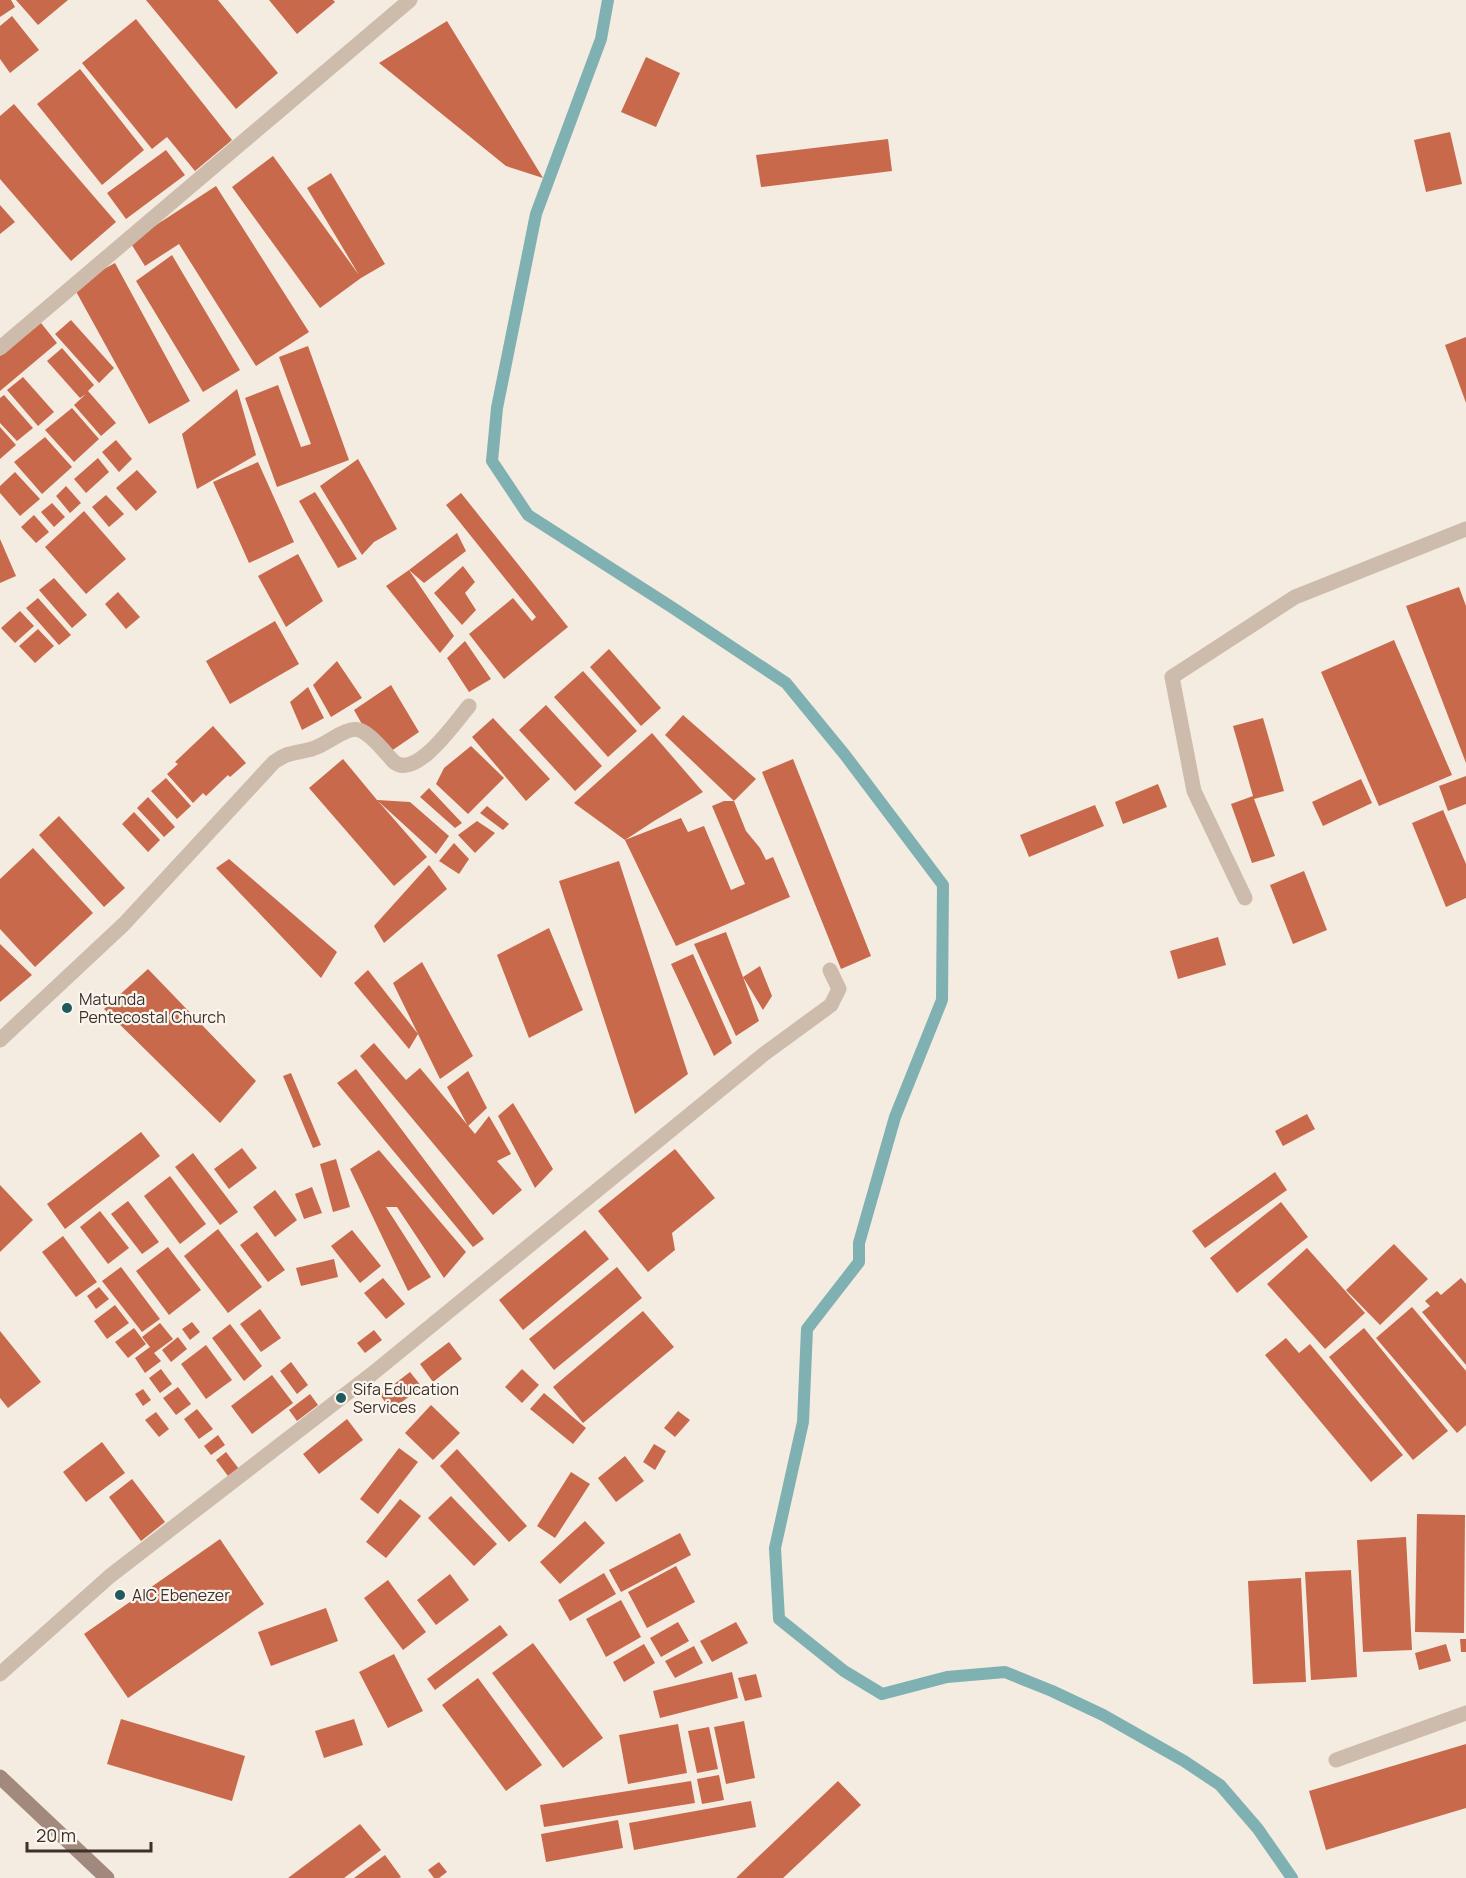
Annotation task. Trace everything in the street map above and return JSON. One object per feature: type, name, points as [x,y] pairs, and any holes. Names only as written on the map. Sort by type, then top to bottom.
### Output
[{"type":"street","points":[[0,348],[410,0]]},
{"type":"street","points":[[1245,898],[1194,791],[1172,677],[1295,597],[1466,529]]},
{"type":"street","points":[[0,1040],[124,924],[274,762],[288,754],[315,748],[350,729],[357,729],[366,733],[397,764],[412,765],[424,758],[468,706]]},
{"type":"street","points":[[0,1674],[110,1576],[372,1374],[754,1062],[831,1005],[840,989],[830,970]]},
{"type":"street","points":[[1335,1760],[1466,1713]]},
{"type":"street","points":[[0,1777],[107,1878]]},
{"type":"building","points":[[0,0],[11,0],[15,7],[0,17]]},
{"type":"building","points":[[16,0],[68,0],[38,25]]},
{"type":"building","points":[[146,0],[218,0],[278,73],[236,109]]},
{"type":"building","points":[[269,0],[333,0],[335,2],[297,34]]},
{"type":"building","points":[[12,16],[39,50],[10,73],[0,59],[0,26]]},
{"type":"building","points":[[136,19],[232,140],[195,171],[167,137],[152,149],[82,63]]},
{"type":"building","points":[[447,21],[543,178],[506,166],[379,63]]},
{"type":"building","points":[[646,57],[680,73],[656,127],[621,112]]},
{"type":"building","points":[[80,69],[144,150],[102,185],[37,104]]},
{"type":"building","points":[[14,104],[116,222],[71,261],[0,179],[0,116]]},
{"type":"building","points":[[1450,132],[1462,184],[1426,192],[1414,140]]},
{"type":"building","points":[[888,139],[892,171],[761,187],[756,155]]},
{"type":"building","points":[[166,150],[185,175],[126,219],[107,193]]},
{"type":"building","points":[[273,156],[359,275],[307,188],[331,173],[385,264],[361,278],[320,308],[232,187]]},
{"type":"building","points":[[216,186],[309,332],[256,366],[179,244],[145,266],[130,242]]},
{"type":"building","points":[[0,205],[15,222],[0,234]]},
{"type":"building","points":[[172,255],[240,370],[203,392],[136,281]]},
{"type":"building","points":[[115,263],[190,401],[149,424],[73,286]]},
{"type":"building","points":[[71,320],[114,368],[99,383],[55,334]]},
{"type":"building","points":[[41,323],[57,343],[0,391],[0,356]]},
{"type":"building","points":[[1466,337],[1466,403],[1445,345]]},
{"type":"building","points":[[308,346],[349,460],[277,487],[245,398],[278,385],[301,447],[311,444],[279,357]]},
{"type":"building","points":[[62,348],[94,385],[88,391],[116,423],[101,436],[74,405],[86,394],[80,398],[47,361]]},
{"type":"building","points":[[23,377],[54,412],[38,426],[7,390]]},
{"type":"building","points":[[237,389],[256,455],[197,489],[182,434]]},
{"type":"building","points":[[4,395],[33,428],[17,441],[0,423],[0,398]]},
{"type":"building","points":[[72,408],[99,439],[74,462],[45,430]]},
{"type":"building","points":[[0,427],[16,445],[0,459]]},
{"type":"building","points":[[45,437],[72,467],[42,494],[14,462]]},
{"type":"building","points":[[116,440],[132,459],[119,472],[102,452]]},
{"type":"building","points":[[98,458],[109,472],[86,493],[74,479]]},
{"type":"building","points":[[358,459],[397,529],[374,542],[362,555],[320,486]]},
{"type":"building","points":[[258,462],[294,542],[249,563],[213,482]]},
{"type":"building","points":[[137,470],[157,492],[136,511],[116,488]]},
{"type":"building","points":[[15,472],[40,499],[20,516],[0,493],[0,486]]},
{"type":"building","points":[[66,486],[81,503],[70,513],[56,496]]},
{"type":"building","points":[[315,492],[357,559],[338,568],[299,501]]},
{"type":"building","points":[[461,493],[568,627],[504,679],[469,634],[513,598],[532,621],[536,617],[446,505]]},
{"type":"building","points":[[106,495],[124,514],[109,527],[92,507]]},
{"type":"building","points":[[52,503],[65,517],[54,527],[41,512]]},
{"type":"building","points":[[84,511],[126,559],[86,594],[45,547]]},
{"type":"building","points":[[34,515],[49,532],[36,543],[21,527]]},
{"type":"building","points":[[457,533],[466,551],[424,583],[409,570]]},
{"type":"building","points":[[0,539],[16,576],[0,583]]},
{"type":"building","points":[[298,554],[323,601],[286,627],[258,576]]},
{"type":"building","points":[[463,566],[475,582],[465,593],[476,610],[462,625],[434,593]]},
{"type":"building","points":[[409,570],[454,636],[440,653],[386,586]]},
{"type":"building","points":[[54,578],[87,615],[72,628],[39,590]]},
{"type":"building","points":[[1459,587],[1466,606],[1466,763],[1406,606]]},
{"type":"building","points":[[118,592],[140,617],[126,629],[105,604]]},
{"type":"building","points":[[38,598],[71,635],[59,645],[26,608]]},
{"type":"building","points":[[20,611],[34,626],[15,643],[1,628]]},
{"type":"building","points":[[275,621],[299,664],[230,704],[206,661]]},
{"type":"building","points":[[38,629],[54,646],[35,663],[19,646]]},
{"type":"building","points":[[1394,640],[1452,775],[1379,806],[1321,672]]},
{"type":"building","points":[[465,641],[491,679],[469,692],[447,658]]},
{"type":"building","points":[[609,649],[661,708],[641,726],[590,667]]},
{"type":"building","points":[[337,661],[362,698],[331,717],[313,685]]},
{"type":"building","points":[[583,671],[637,731],[608,757],[554,697]]},
{"type":"building","points":[[391,685],[419,732],[381,758],[354,710]]},
{"type":"building","points":[[308,687],[324,718],[302,730],[290,702]]},
{"type":"building","points":[[546,705],[602,766],[575,791],[519,730]]},
{"type":"building","points":[[683,715],[756,779],[734,801],[665,735]]},
{"type":"building","points":[[493,718],[550,779],[526,801],[472,737]]},
{"type":"building","points":[[1263,718],[1284,791],[1254,799],[1275,856],[1252,863],[1231,804],[1253,796],[1233,726]]},
{"type":"building","points":[[213,726],[246,763],[230,777],[228,775],[206,796],[203,793],[193,803],[167,774],[178,764],[175,762]]},
{"type":"building","points":[[652,733],[703,792],[625,840],[574,803]]},
{"type":"building","points":[[471,746],[504,778],[468,814],[436,784],[444,768]]},
{"type":"building","points":[[343,759],[377,800],[410,802],[449,836],[436,854],[378,801],[427,857],[394,886],[309,788]]},
{"type":"building","points":[[793,759],[871,956],[841,969],[762,772]]},
{"type":"building","points":[[1466,776],[1466,804],[1448,811],[1439,786]]},
{"type":"building","points":[[166,778],[191,806],[177,819],[151,791]]},
{"type":"building","points":[[1361,779],[1372,803],[1323,826],[1312,802]]},
{"type":"building","points":[[1158,784],[1167,807],[1123,824],[1115,802]]},
{"type":"building","points":[[429,788],[462,823],[455,828],[420,797]]},
{"type":"building","points":[[148,797],[175,827],[164,837],[137,808]]},
{"type":"building","points":[[724,801],[734,801],[746,831],[760,848],[766,860],[773,857],[790,897],[676,946],[625,840],[681,818],[688,832],[704,826],[731,890],[745,884],[712,806]]},
{"type":"building","points":[[1095,805],[1104,826],[1029,857],[1020,835]]},
{"type":"building","points":[[487,806],[509,824],[503,830],[480,813]]},
{"type":"building","points":[[1443,810],[1466,864],[1466,898],[1446,907],[1412,823]]},
{"type":"building","points":[[134,812],[160,840],[148,852],[122,824]]},
{"type":"building","points":[[59,816],[125,888],[104,907],[39,835]]},
{"type":"building","points":[[477,821],[495,833],[475,853],[458,835]]},
{"type":"building","points":[[454,843],[469,859],[459,874],[439,861]]},
{"type":"building","points":[[33,848],[93,913],[35,967],[0,929],[0,879]]},
{"type":"building","points":[[229,859],[337,952],[321,978],[216,868]]},
{"type":"building","points":[[619,861],[688,1074],[635,1114],[559,881]]},
{"type":"building","points":[[429,865],[447,889],[384,943],[374,926]]},
{"type":"building","points":[[1304,871],[1327,930],[1293,944],[1270,885]]},
{"type":"building","points":[[549,928],[583,1010],[529,1038],[497,955]]},
{"type":"building","points":[[726,932],[759,1021],[736,1036],[694,944]]},
{"type":"building","points":[[1218,937],[1226,965],[1178,979],[1170,951]]},
{"type":"building","points":[[0,944],[32,975],[0,1002]]},
{"type":"building","points":[[693,954],[732,1043],[714,1056],[671,964]]},
{"type":"building","points":[[422,962],[473,1056],[440,1079],[393,983]]},
{"type":"building","points":[[760,966],[772,996],[763,1010],[743,977]]},
{"type":"building","points":[[148,969],[256,1081],[220,1123],[104,1009]]},
{"type":"building","points":[[368,970],[418,1034],[409,1049],[354,983]]},
{"type":"building","points":[[374,1043],[406,1080],[420,1068],[475,1134],[489,1116],[511,1154],[497,1161],[522,1190],[493,1215],[360,1056]]},
{"type":"building","points":[[356,1069],[484,1239],[473,1247],[337,1083]]},
{"type":"building","points":[[468,1071],[487,1108],[468,1126],[447,1087]]},
{"type":"building","points":[[291,1073],[321,1145],[313,1148],[283,1076]]},
{"type":"building","points":[[513,1103],[553,1169],[535,1188],[498,1116]]},
{"type":"building","points":[[1307,1114],[1315,1129],[1283,1146],[1275,1131]]},
{"type":"building","points":[[141,1132],[160,1156],[65,1229],[47,1204]]},
{"type":"building","points":[[242,1148],[257,1168],[229,1189],[214,1169]]},
{"type":"building","points":[[675,1149],[715,1198],[672,1233],[675,1250],[648,1272],[598,1211]]},
{"type":"building","points":[[379,1150],[466,1252],[444,1278],[397,1207],[386,1207],[431,1277],[408,1291],[350,1169]]},
{"type":"building","points":[[193,1153],[238,1212],[220,1225],[175,1167]]},
{"type":"building","points":[[336,1159],[350,1207],[333,1212],[320,1164]]},
{"type":"building","points":[[1275,1172],[1287,1190],[1205,1248],[1192,1231]]},
{"type":"building","points":[[170,1176],[206,1224],[180,1244],[144,1196]]},
{"type":"building","points":[[0,1185],[33,1220],[0,1252]]},
{"type":"building","points":[[312,1187],[322,1213],[304,1219],[295,1194]]},
{"type":"building","points":[[275,1190],[297,1220],[275,1237],[253,1207]]},
{"type":"building","points":[[128,1201],[159,1242],[142,1254],[111,1214]]},
{"type":"building","points":[[1281,1202],[1308,1237],[1237,1293],[1210,1258]]},
{"type":"building","points":[[100,1211],[129,1248],[108,1264],[80,1227]]},
{"type":"building","points":[[218,1229],[262,1287],[228,1313],[184,1256]]},
{"type":"building","points":[[352,1230],[381,1266],[360,1283],[331,1246]]},
{"type":"building","points":[[585,1230],[609,1259],[523,1330],[499,1300]]},
{"type":"building","points":[[257,1232],[285,1270],[268,1282],[240,1245]]},
{"type":"building","points":[[63,1236],[97,1282],[76,1297],[42,1252]]},
{"type":"building","points":[[1394,1244],[1428,1279],[1380,1325],[1346,1290]]},
{"type":"building","points":[[168,1247],[201,1290],[169,1315],[136,1271]]},
{"type":"building","points":[[1307,1248],[1365,1313],[1325,1349],[1267,1284]]},
{"type":"building","points":[[334,1259],[338,1277],[301,1286],[296,1268]]},
{"type":"building","points":[[121,1267],[160,1319],[142,1332],[102,1281]]},
{"type":"building","points":[[617,1267],[642,1298],[554,1370],[529,1339]]},
{"type":"building","points":[[383,1278],[405,1304],[386,1319],[364,1293]]},
{"type":"building","points":[[1461,1278],[1466,1284],[1466,1365],[1422,1312],[1430,1306],[1425,1301],[1437,1291],[1441,1295]]},
{"type":"building","points":[[99,1287],[109,1299],[96,1309],[87,1296]]},
{"type":"building","points":[[115,1305],[129,1323],[107,1339],[94,1321]]},
{"type":"building","points":[[1412,1307],[1466,1371],[1466,1425],[1457,1433],[1376,1338]]},
{"type":"building","points":[[260,1309],[281,1338],[261,1352],[240,1324]]},
{"type":"building","points":[[643,1311],[674,1347],[583,1423],[553,1387]]},
{"type":"building","points":[[192,1322],[200,1332],[190,1340],[182,1329]]},
{"type":"building","points":[[160,1323],[173,1339],[154,1353],[161,1361],[145,1373],[135,1358],[150,1347],[142,1337]]},
{"type":"building","points":[[230,1324],[262,1366],[244,1381],[212,1338]]},
{"type":"building","points":[[134,1328],[146,1344],[128,1358],[115,1342]]},
{"type":"building","points":[[1364,1328],[1448,1431],[1413,1460],[1329,1357]]},
{"type":"building","points":[[374,1330],[382,1340],[365,1353],[357,1343]]},
{"type":"building","points":[[0,1331],[41,1382],[8,1408],[0,1398]]},
{"type":"building","points":[[178,1337],[187,1349],[171,1362],[162,1350]]},
{"type":"building","points":[[1286,1338],[1299,1353],[1310,1344],[1403,1455],[1371,1482],[1265,1355]]},
{"type":"building","points":[[449,1342],[462,1359],[433,1382],[420,1364]]},
{"type":"building","points":[[206,1345],[232,1380],[206,1399],[181,1364]]},
{"type":"building","points":[[291,1362],[308,1385],[297,1394],[280,1371]]},
{"type":"building","points":[[161,1369],[172,1384],[160,1393],[149,1378]]},
{"type":"building","points":[[522,1369],[539,1385],[522,1403],[505,1387]]},
{"type":"building","points":[[410,1372],[422,1387],[391,1410],[380,1395]]},
{"type":"building","points":[[272,1375],[293,1403],[252,1434],[231,1406]]},
{"type":"building","points":[[178,1387],[191,1404],[176,1415],[163,1398]]},
{"type":"building","points":[[143,1389],[151,1400],[143,1406],[135,1394]]},
{"type":"building","points":[[544,1393],[586,1428],[573,1444],[530,1409]]},
{"type":"building","points":[[310,1394],[318,1405],[297,1421],[289,1410]]},
{"type":"building","points":[[431,1405],[460,1433],[433,1460],[405,1433]]},
{"type":"building","points":[[197,1409],[213,1429],[199,1439],[184,1419]]},
{"type":"building","points":[[678,1411],[690,1420],[675,1437],[664,1428]]},
{"type":"building","points":[[156,1412],[169,1429],[159,1437],[145,1420]]},
{"type":"building","points":[[347,1419],[363,1440],[319,1474],[303,1454]]},
{"type":"building","points":[[218,1435],[225,1445],[211,1455],[204,1446]]},
{"type":"building","points":[[102,1442],[125,1473],[86,1502],[63,1472]]},
{"type":"building","points":[[654,1444],[666,1451],[655,1470],[643,1462]]},
{"type":"building","points":[[399,1448],[418,1462],[378,1514],[360,1499]]},
{"type":"building","points":[[457,1449],[527,1526],[509,1542],[440,1466]]},
{"type":"building","points":[[226,1452],[239,1469],[228,1476],[216,1460]]},
{"type":"building","points":[[625,1456],[644,1481],[616,1502],[598,1478]]},
{"type":"building","points":[[571,1472],[590,1484],[555,1538],[537,1526]]},
{"type":"building","points":[[132,1479],[165,1522],[141,1541],[109,1497]]},
{"type":"building","points":[[451,1496],[497,1544],[474,1566],[428,1518]]},
{"type":"building","points":[[400,1499],[421,1516],[386,1558],[366,1542]]},
{"type":"building","points":[[1417,1514],[1465,1515],[1464,1633],[1415,1632]]},
{"type":"building","points":[[585,1521],[605,1543],[560,1584],[540,1562]]},
{"type":"building","points":[[680,1533],[691,1555],[621,1592],[609,1570]]},
{"type":"building","points":[[1406,1537],[1412,1650],[1363,1652],[1357,1540]]},
{"type":"building","points":[[220,1539],[264,1604],[128,1698],[84,1634]]},
{"type":"building","points":[[676,1566],[695,1602],[647,1628],[628,1592]]},
{"type":"building","points":[[1351,1570],[1357,1677],[1311,1680],[1305,1572]]},
{"type":"building","points":[[604,1573],[616,1594],[570,1621],[558,1600]]},
{"type":"building","points":[[450,1574],[469,1600],[436,1625],[417,1600]]},
{"type":"building","points":[[1301,1578],[1306,1682],[1253,1684],[1248,1581]]},
{"type":"building","points":[[388,1580],[426,1632],[403,1650],[364,1598]]},
{"type":"building","points":[[621,1600],[641,1637],[606,1657],[586,1619]]},
{"type":"building","points":[[326,1608],[338,1641],[271,1666],[258,1632]]},
{"type":"building","points":[[678,1622],[689,1641],[661,1657],[650,1638]]},
{"type":"building","points":[[736,1622],[748,1643],[712,1662],[700,1641]]},
{"type":"building","points":[[500,1625],[508,1635],[435,1690],[427,1679]]},
{"type":"building","points":[[1460,1639],[1466,1639],[1466,1652],[1461,1652]]},
{"type":"building","points":[[533,1643],[603,1738],[563,1768],[492,1673]]},
{"type":"building","points":[[644,1644],[655,1663],[624,1682],[613,1662]]},
{"type":"building","points":[[1446,1644],[1451,1661],[1419,1670],[1415,1653]]},
{"type":"building","points":[[694,1646],[703,1663],[675,1678],[665,1661]]},
{"type":"building","points":[[394,1654],[423,1711],[388,1728],[359,1672]]},
{"type":"building","points":[[732,1672],[738,1698],[660,1718],[653,1691]]},
{"type":"building","points":[[756,1674],[762,1697],[745,1701],[738,1678]]},
{"type":"building","points":[[478,1678],[542,1765],[506,1791],[442,1705]]},
{"type":"building","points":[[121,1719],[245,1756],[232,1801],[107,1764]]},
{"type":"building","points":[[354,1719],[363,1745],[324,1758],[315,1731]]},
{"type":"building","points":[[744,1721],[755,1778],[726,1784],[714,1727]]},
{"type":"building","points":[[678,1724],[687,1773],[628,1784],[619,1735]]},
{"type":"building","points":[[709,1727],[718,1769],[697,1773],[688,1731]]},
{"type":"building","points":[[1466,1744],[1466,1808],[1326,1850],[1309,1791]]},
{"type":"building","points":[[719,1775],[724,1800],[702,1804],[697,1779]]},
{"type":"building","points":[[691,1781],[695,1803],[544,1827],[540,1805]]},
{"type":"building","points":[[838,1781],[861,1805],[783,1878],[736,1878]]},
{"type":"building","points":[[751,1801],[756,1827],[634,1850],[629,1823]]},
{"type":"building","points":[[618,1820],[623,1848],[546,1862],[541,1834]]},
{"type":"building","points":[[360,1824],[381,1850],[344,1878],[288,1878]]},
{"type":"building","points":[[385,1855],[401,1877],[354,1878]]},
{"type":"building","points":[[439,1862],[447,1872],[439,1878],[434,1878],[428,1870]]},
{"type":"waterway","points":[[608,0],[601,39],[536,214],[497,408],[492,461],[528,515],[786,683],[845,755],[943,885],[942,1000],[895,1117],[859,1243],[859,1262],[807,1329],[803,1422],[775,1548],[779,1619],[844,1671],[882,1694],[947,1677],[1005,1672],[1103,1715],[1184,1761],[1220,1785],[1258,1829],[1292,1878]]},
{"type":"place","name":"Matunda Pentecostal Church","points":[[67,1008]]},
{"type":"place","name":"Sifa Education Services","points":[[341,1398]]},
{"type":"place","name":"AIC Ebenezer","points":[[120,1595]]}]
